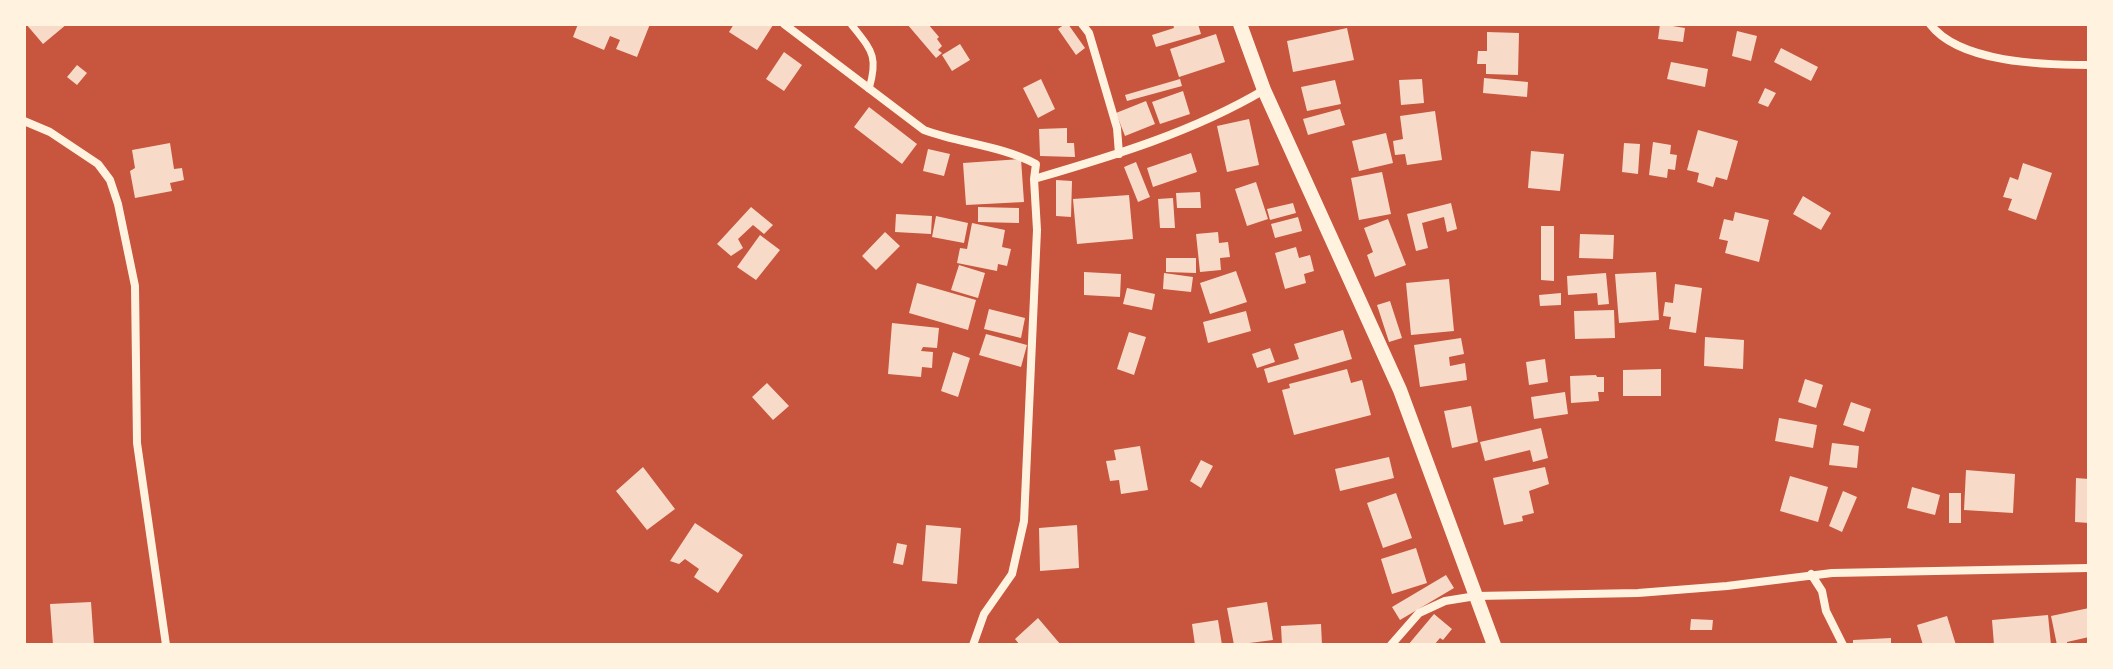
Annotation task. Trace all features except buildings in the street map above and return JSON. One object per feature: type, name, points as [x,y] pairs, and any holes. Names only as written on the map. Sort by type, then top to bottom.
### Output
[{"type":"street","points":[[784,24],[924,130],[1011,152],[1036,164],[1037,230],[1024,521],[1012,574],[984,614],[973,645]]},
{"type":"street","points":[[851,24],[871,50],[875,62],[869,89]]},
{"type":"street","points":[[1082,24],[1089,33],[1117,128],[1119,154]]},
{"type":"street","points":[[1240,24],[1264,90],[1400,390],[1494,645]]},
{"type":"street","points":[[1930,24],[1937,34],[1971,50],[2006,60],[2038,65],[2089,65]]},
{"type":"street","points":[[1034,179],[1119,154],[1224,114],[1264,90]]},
{"type":"street","points":[[24,121],[50,132],[98,164],[110,180],[118,204],[135,286],[137,443],[166,645]]},
{"type":"street","points":[[1391,645],[1419,613],[1445,601],[1476,596],[1638,593],[1727,586],[1811,574],[2089,568]]},
{"type":"street","points":[[1811,574],[1822,591],[1826,611],[1843,645]]}]
